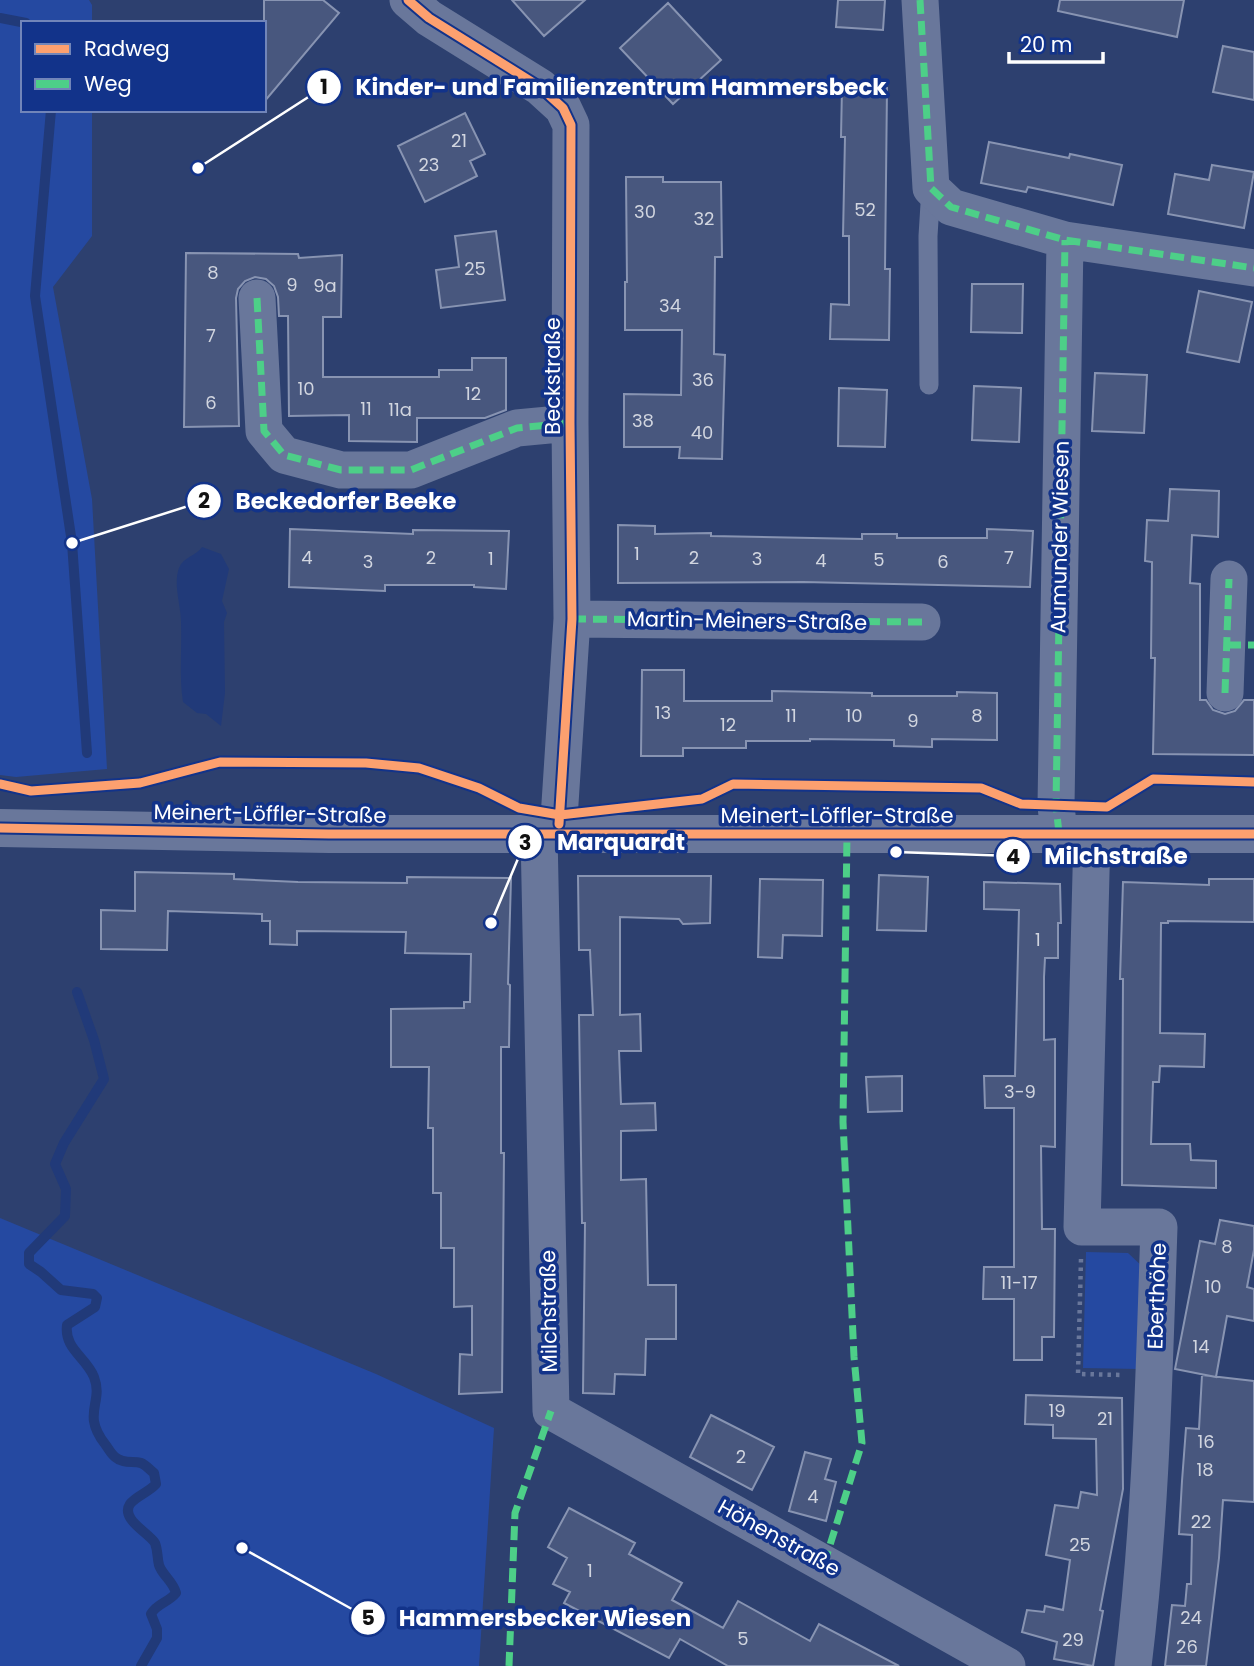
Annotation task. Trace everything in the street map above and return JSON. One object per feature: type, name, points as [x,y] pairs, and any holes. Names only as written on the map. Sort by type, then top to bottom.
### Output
[{"type":"street","name":"Beckstraße","points":[[408,0],[429,18],[540,87],[563,108],[571,125],[572,619],[549,834]]},
{"type":"street","points":[[920,0],[931,188],[951,207],[1065,240],[1254,268]]},
{"type":"street","name":"Aumunder Wiesen","points":[[1065,240],[1056,806],[1076,834]]},
{"type":"street","points":[[257,298],[264,431],[284,456],[341,470],[411,470],[517,428],[570,423]]},
{"type":"street","points":[[1225,693],[1240,645],[1229,579]]},
{"type":"street","name":"Martin-Meiners-Straße","points":[[572,619],[922,622]]},
{"type":"street","name":"Meinert-Löffler-Straße","points":[[0,828],[549,834],[1254,834]]},
{"type":"street","name":"Milchstraße","points":[[549,834],[551,1410]]},
{"type":"street","points":[[1076,834],[1082,1227]]},
{"type":"street","name":"Eberthöhe","points":[[1082,1227],[1159,1227],[1152,1467],[1144,1574],[1133,1666]]},
{"type":"street","name":"Höhenstraße","points":[[551,1410],[1007,1666]]},
{"type":"lane","points":[[929,385],[928,236],[931,188]]},
{"type":"path","points":[[1082,1227],[1078,1374],[1154,1376]]},
{"type":"shaded area","points":[[0,0],[89,0],[92,5],[92,21],[21,21],[21,112],[92,112],[92,236],[53,287],[92,499],[107,769],[16,777],[0,775]]},
{"type":"shaded area","points":[[202,547],[221,554],[229,569],[222,601],[227,613],[224,622],[225,693],[221,726],[206,714],[197,713],[183,702],[177,574],[183,561]]},
{"type":"shaded area","points":[[0,1218],[376,1374],[494,1428],[479,1666],[0,1666]]},
{"type":"shaded area","points":[[1086,1252],[1128,1253],[1144,1268],[1140,1369],[1083,1368]]},
{"type":"building","points":[[264,0],[323,0],[339,13],[266,100],[266,21]]},
{"type":"building","points":[[512,0],[585,0],[544,36]]},
{"type":"building","points":[[838,0],[885,0],[883,30],[836,27]]},
{"type":"building","points":[[1060,0],[1184,0],[1177,37],[1058,11]]},
{"type":"building","points":[[668,3],[721,60],[673,104],[620,48]]},
{"type":"building","points":[[1223,46],[1254,52],[1254,100],[1213,92]]},
{"type":"building","points":[[842,87],[887,88],[885,269],[890,269],[889,340],[830,339],[831,304],[849,305],[849,236],[843,236],[845,137],[841,137]]},
{"type":"building","points":[[465,113],[485,154],[470,161],[477,176],[425,202],[398,146]]},
{"type":"building","points":[[989,142],[1069,158],[1070,154],[1122,165],[1113,205],[1028,187],[1026,192],[981,183]]},
{"type":"building","points":[[1212,165],[1254,172],[1244,228],[1168,214],[1175,174],[1209,180]]},
{"type":"building","points":[[626,177],[663,177],[663,182],[721,182],[722,257],[715,257],[714,354],[725,355],[722,459],[679,458],[680,447],[624,447],[624,394],[681,395],[682,330],[625,330]]},
{"type":"building","points":[[496,231],[505,300],[441,308],[436,270],[459,267],[455,236]]},
{"type":"building","points":[[186,253],[298,254],[299,258],[342,255],[341,317],[323,317],[323,377],[439,377],[439,370],[472,370],[472,358],[506,358],[506,410],[485,418],[417,418],[417,442],[349,441],[349,415],[289,416],[288,316],[279,316],[278,297],[274,286],[266,279],[255,277],[245,281],[238,289],[236,298],[239,426],[184,427]]},
{"type":"building","points":[[972,284],[1023,284],[1022,333],[971,332]]},
{"type":"building","points":[[1199,291],[1252,302],[1239,362],[1187,352]]},
{"type":"building","points":[[1095,373],[1147,375],[1144,433],[1092,431]]},
{"type":"building","points":[[974,386],[1021,388],[1019,442],[972,440]]},
{"type":"building","points":[[839,388],[887,390],[885,447],[838,446]]},
{"type":"building","points":[[1170,489],[1219,491],[1218,537],[1192,535],[1190,583],[1200,584],[1200,700],[1206,700],[1213,710],[1225,714],[1235,711],[1244,700],[1254,700],[1254,755],[1153,754],[1155,658],[1151,658],[1152,562],[1145,561],[1147,520],[1168,521]]},
{"type":"building","points":[[618,525],[655,526],[655,534],[711,533],[711,536],[862,539],[862,534],[897,534],[897,538],[987,538],[987,529],[1033,531],[1030,587],[803,582],[618,583]]},
{"type":"building","points":[[290,529],[413,534],[413,530],[509,531],[506,589],[474,585],[385,585],[385,591],[289,587]]},
{"type":"building","points":[[642,670],[684,670],[684,701],[772,701],[772,691],[872,693],[872,696],[997,693],[997,740],[932,739],[932,747],[894,746],[894,740],[746,741],[746,748],[683,748],[683,756],[641,756]]},
{"type":"building","points":[[135,872],[234,874],[234,879],[298,882],[407,883],[407,877],[511,878],[509,1047],[501,1047],[501,1153],[504,1153],[502,1392],[459,1394],[460,1354],[472,1355],[472,1306],[454,1307],[454,1248],[441,1248],[441,1193],[433,1193],[433,1128],[428,1128],[429,1067],[391,1067],[391,1009],[464,1008],[464,1002],[470,1002],[471,954],[405,953],[406,932],[297,931],[297,945],[270,944],[270,921],[262,921],[262,914],[168,911],[167,950],[101,949],[101,910],[135,911]]},
{"type":"building","points":[[879,875],[928,877],[926,931],[877,930]]},
{"type":"building","points":[[578,876],[711,876],[710,923],[683,924],[679,919],[620,917],[620,1015],[640,1014],[641,1051],[619,1051],[621,1104],[655,1103],[656,1130],[621,1131],[621,1180],[646,1179],[648,1285],[676,1285],[676,1339],[646,1339],[645,1375],[615,1374],[614,1394],[583,1393],[585,1223],[582,1223],[579,1015],[593,1015],[590,950],[579,950]]},
{"type":"building","points":[[760,879],[823,880],[822,936],[783,935],[782,958],[758,957]]},
{"type":"building","points":[[1209,879],[1254,879],[1254,922],[1161,923],[1160,1033],[1205,1034],[1204,1067],[1160,1066],[1159,1082],[1153,1082],[1151,1144],[1190,1144],[1191,1160],[1216,1161],[1216,1188],[1122,1185],[1123,979],[1120,979],[1123,882],[1209,885]]},
{"type":"building","points":[[984,882],[1060,884],[1058,958],[1045,958],[1044,977],[1044,1040],[1055,1039],[1055,1147],[1041,1146],[1042,1229],[1055,1229],[1054,1337],[1042,1337],[1042,1360],[1014,1360],[1014,1299],[983,1299],[984,1267],[1014,1267],[1014,1108],[985,1108],[984,1076],[1015,1076],[1019,910],[984,909]]},
{"type":"building","points":[[902,1076],[902,1111],[868,1112],[866,1077]]},
{"type":"building","points":[[1220,1220],[1254,1226],[1254,1250],[1247,1287],[1254,1289],[1254,1321],[1227,1316],[1216,1377],[1175,1369],[1200,1241],[1215,1244]]},
{"type":"building","points":[[1202,1375],[1254,1381],[1254,1502],[1223,1500],[1206,1666],[1165,1666],[1172,1605],[1185,1606],[1187,1584],[1191,1584],[1192,1535],[1179,1534],[1186,1428],[1199,1429]]},
{"type":"building","points":[[1026,1395],[1122,1398],[1123,1489],[1100,1610],[1103,1611],[1093,1666],[1054,1659],[1057,1642],[1022,1632],[1027,1610],[1044,1612],[1045,1606],[1063,1610],[1070,1560],[1046,1555],[1055,1505],[1078,1508],[1081,1492],[1097,1495],[1096,1439],[1053,1438],[1053,1425],[1025,1424]]},
{"type":"building","points":[[711,1415],[774,1447],[752,1490],[690,1457]]},
{"type":"building","points":[[805,1452],[831,1459],[825,1479],[836,1482],[826,1521],[789,1511]]},
{"type":"building","points":[[569,1508],[635,1543],[629,1554],[682,1583],[672,1600],[723,1628],[738,1601],[810,1641],[819,1624],[899,1666],[728,1666],[680,1639],[669,1658],[564,1603],[570,1592],[553,1584],[567,1558],[548,1547]]},
{"type":"waterway","points":[[0,18],[21,22]]},
{"type":"waterway","points":[[51,112],[35,296],[72,543],[87,753]]},
{"type":"waterway","points":[[77,992],[104,1079],[64,1143],[55,1164],[66,1189],[65,1216],[29,1253],[29,1264],[61,1290],[93,1294],[97,1298],[95,1307],[67,1325],[72,1347],[94,1377],[97,1394],[95,1424],[115,1457],[141,1463],[154,1473],[156,1484],[130,1504],[128,1510],[136,1525],[155,1543],[160,1569],[176,1593],[156,1607],[151,1614],[157,1629],[157,1638],[141,1666]]},
{"type":"marked path","points":[[920,0],[931,188],[951,207],[1065,240],[1254,268]]},
{"type":"marked path","points":[[1059,833],[1056,806],[1065,240]]},
{"type":"marked path","points":[[257,298],[264,431],[284,455],[341,470],[411,470],[517,428],[570,423]]},
{"type":"marked path","points":[[1225,693],[1229,579]]},
{"type":"marked path","points":[[572,619],[922,622]]},
{"type":"marked path","points":[[1227,645],[1254,645]]},
{"type":"marked path","points":[[824,1564],[862,1443],[854,1357],[843,1122],[847,834]]},
{"type":"marked path","points":[[509,1666],[515,1513],[551,1411]]},
{"type":"cycle path","points":[[408,0],[429,18],[540,87],[563,108],[571,125],[572,619],[559,824]]},
{"type":"cycle path","points":[[0,784],[31,791],[140,783],[220,762],[366,763],[419,768],[479,788],[519,808],[560,815],[702,799],[733,784],[981,788],[1021,804],[1107,807],[1153,779],[1254,782]]},
{"type":"cycle path","points":[[0,828],[329,834],[1254,834]]},
{"type":"place","name":"Kinder- und Familienzentrum Hammersbeck","points":[[198,168]]},
{"type":"place","name":"Beckedorfer Beeke","points":[[72,543]]},
{"type":"place","name":"Milchstraße","points":[[896,852]]},
{"type":"place","name":"Marquardt","points":[[491,923]]},
{"type":"place","name":"Hammersbecker Wiesen","points":[[242,1548]]}]
